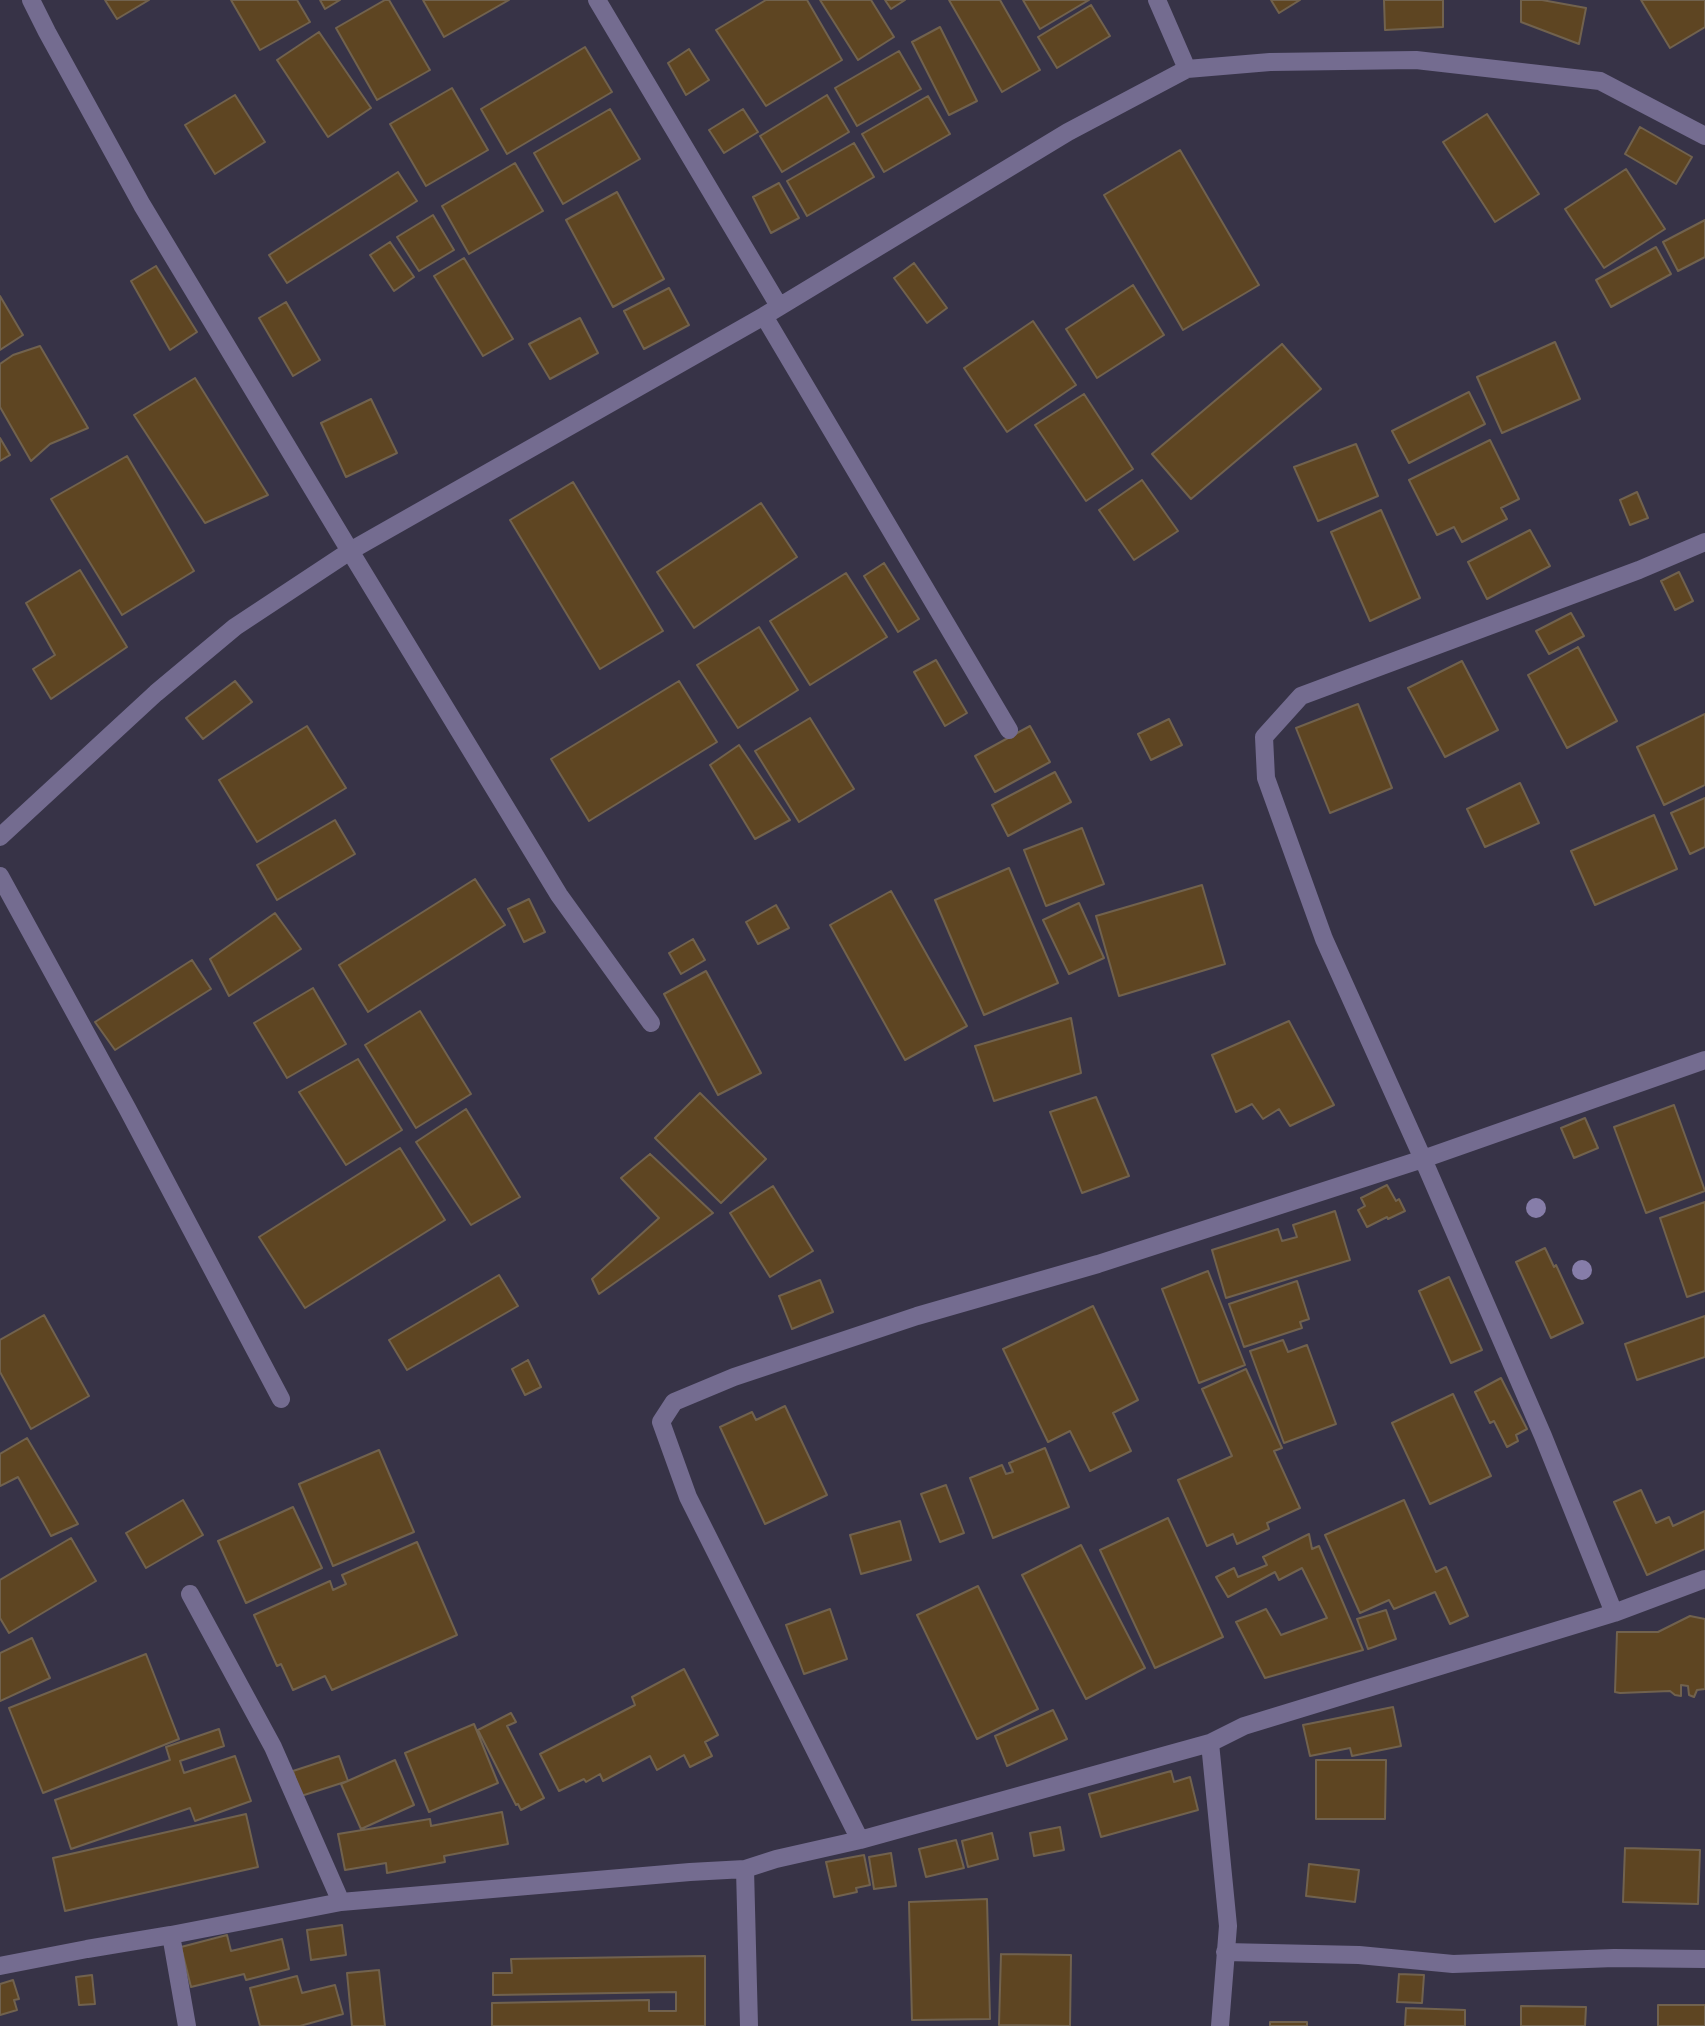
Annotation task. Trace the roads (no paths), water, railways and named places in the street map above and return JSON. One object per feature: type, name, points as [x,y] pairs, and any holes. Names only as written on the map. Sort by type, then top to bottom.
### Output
[{"type":"street","points":[[31,0],[142,205],[350,551],[559,895],[651,1023]]},
{"type":"street","points":[[597,0],[1009,730]]},
{"type":"street","points":[[1157,0],[1187,69]]},
{"type":"street","points":[[0,837],[156,693],[235,627],[350,551],[772,311],[1068,132],[1187,69],[1270,62],[1416,60],[1600,81],[1705,136]]},
{"type":"street","points":[[1614,1613],[1543,1436],[1423,1159],[1324,940],[1266,778],[1264,737],[1301,696],[1639,570],[1705,542]]},
{"type":"street","points":[[0,876],[281,1399]]},
{"type":"street","points":[[860,1840],[688,1497],[661,1422],[674,1402],[734,1377],[917,1316],[1098,1264],[1423,1159],[1705,1060]]},
{"type":"street","points":[[0,1947],[3,1965],[341,1902],[745,1869],[1210,1743],[1244,1726],[1614,1613],[1705,1579]]},
{"type":"street","points":[[190,1594],[273,1747],[341,1902]]},
{"type":"street","points":[[1210,1743],[1228,1926],[1220,2026]]},
{"type":"street","points":[[745,1869],[749,2026]]},
{"type":"street","points":[[171,1935],[187,2026]]},
{"type":"street","points":[[1225,1952],[1359,1955],[1453,1964],[1614,1958],[1705,1959]]}]
